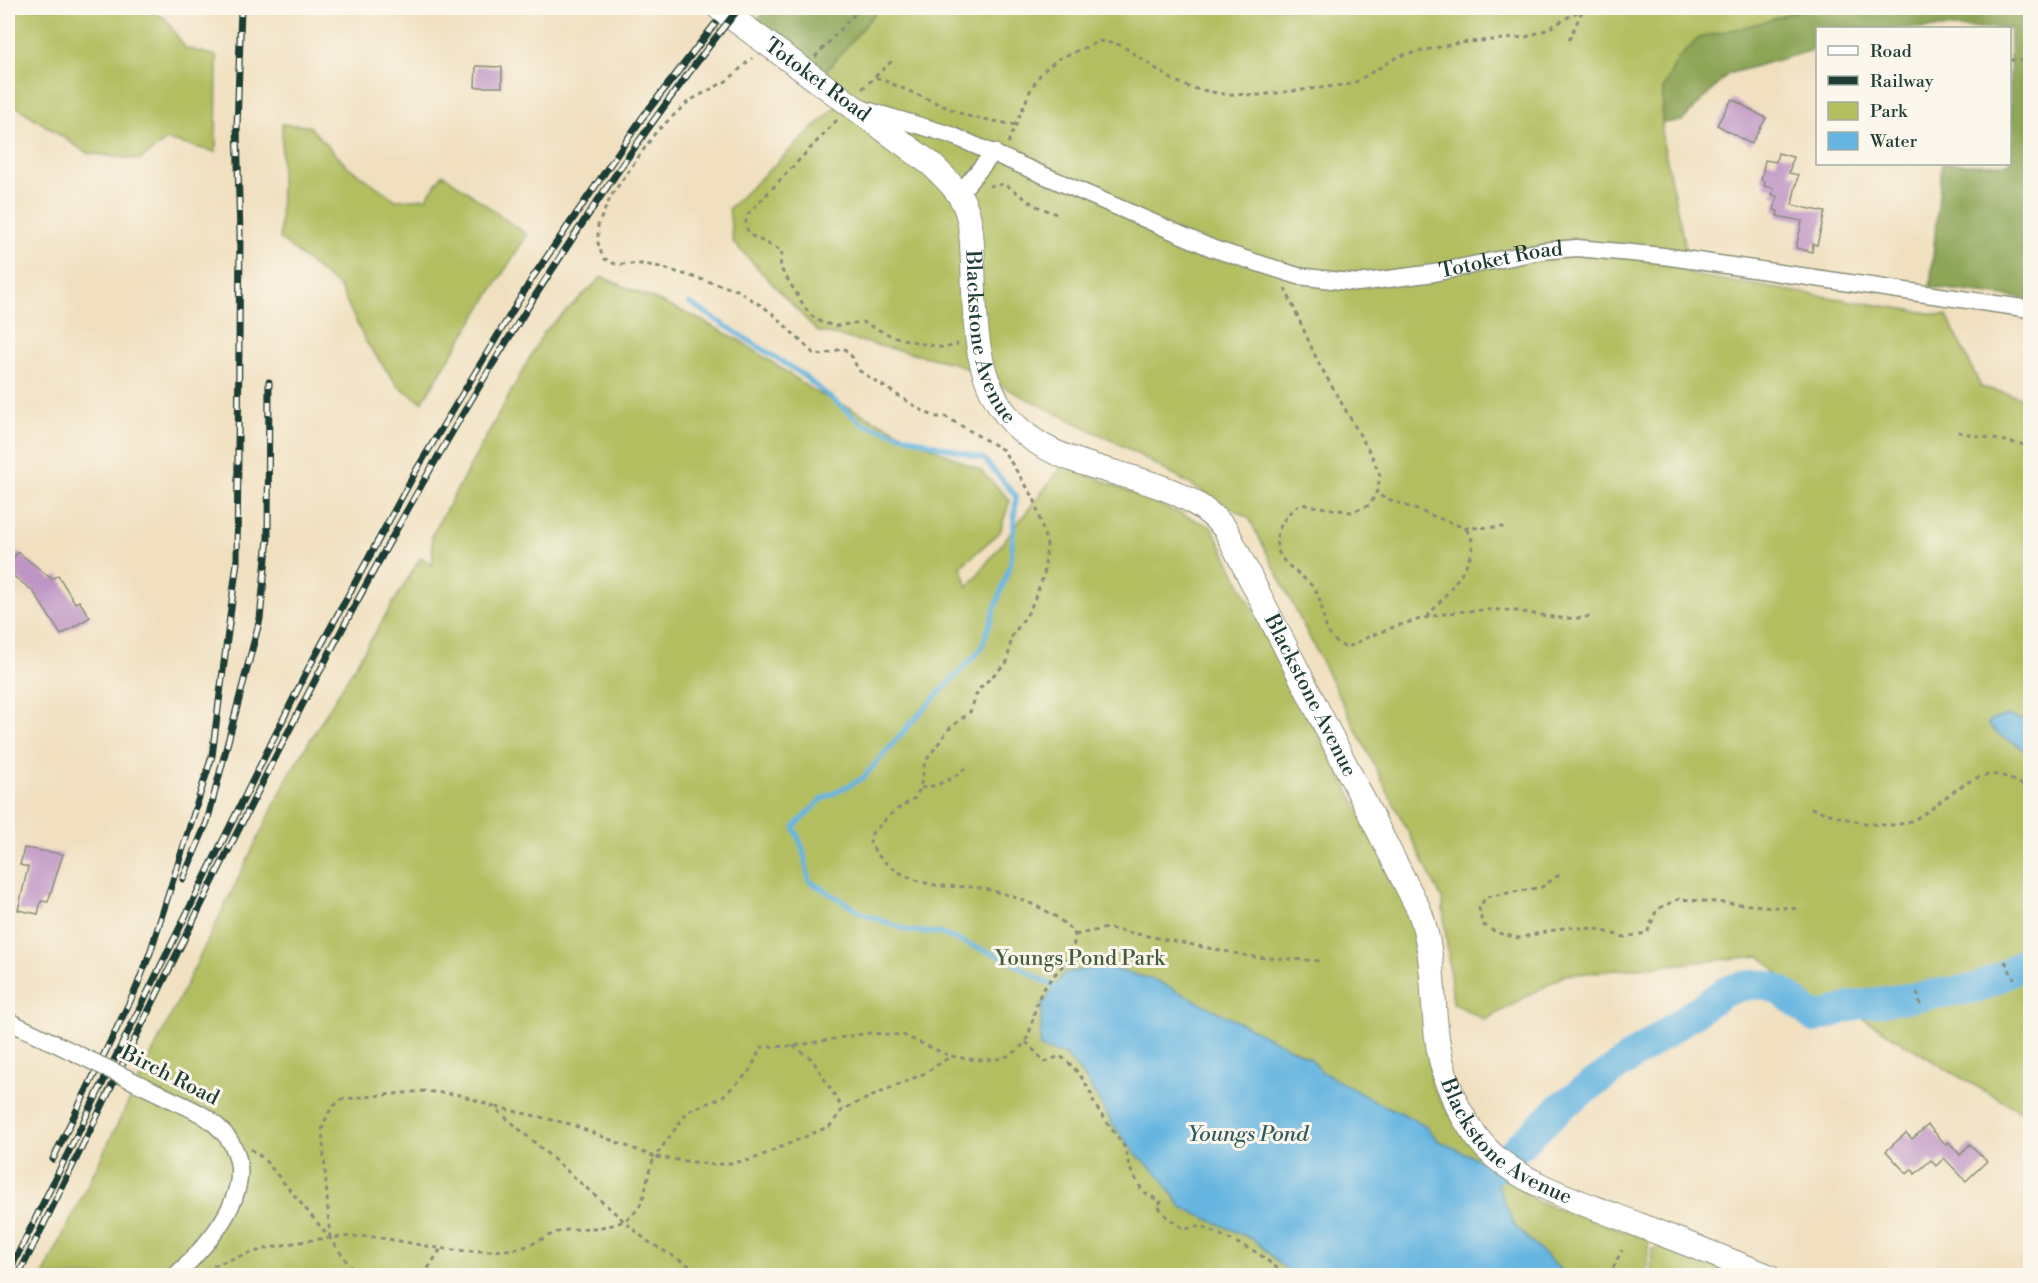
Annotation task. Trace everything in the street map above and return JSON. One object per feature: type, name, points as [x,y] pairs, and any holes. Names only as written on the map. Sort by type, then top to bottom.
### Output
[{"type":"main road","name":"Totoket Road","points":[[719,8],[768,46],[854,105]]},
{"type":"main road","points":[[854,105],[931,164],[962,201]]},
{"type":"main road","name":"Blackstone Avenue","points":[[962,201],[972,246],[975,316],[981,359],[993,393],[1009,418],[1033,441],[1066,457],[1170,489],[1194,501],[1215,516],[1235,545],[1414,897],[1429,939],[1437,1038],[1443,1070],[1466,1120],[1500,1160],[1545,1187],[1768,1275]]},
{"type":"street","name":"Totoket Road","points":[[854,105],[1000,150],[1214,249],[1298,276],[1358,283],[1434,273],[1541,250],[1588,249],[1663,256],[2031,309]]},
{"type":"street","points":[[962,201],[1000,150]]},
{"type":"street","name":"Birch Road","points":[[8,1021],[160,1094],[218,1126],[235,1149]]},
{"type":"street","points":[[175,1275],[207,1244],[223,1223],[233,1204],[238,1177],[235,1149]]},
{"type":"path","points":[[803,71],[861,8]]},
{"type":"path","points":[[1569,40],[1584,8]]},
{"type":"path","points":[[1000,150],[1015,126],[1031,89],[1042,72],[1058,59],[1100,41],[1121,45],[1173,80],[1191,88],[1223,94],[1259,95],[1352,84],[1399,56],[1449,44],[1526,37],[1546,30],[1584,8]]},
{"type":"path","points":[[201,1272],[244,1254],[330,1238],[351,1236],[376,1238],[472,1251],[510,1249],[532,1244],[561,1231],[601,1227],[624,1221],[636,1212],[641,1203],[646,1173],[688,1111],[721,1098],[750,1071],[761,1047],[793,1046],[868,1033],[903,1035],[951,1056],[994,1060],[1007,1057],[1026,1042],[1036,1004],[1044,987],[1072,954],[1075,935],[1068,925],[1028,904],[980,888],[918,881],[896,870],[873,851],[870,843],[872,833],[893,812],[915,798],[920,789],[925,762],[950,729],[970,712],[978,690],[1007,662],[1012,636],[1034,602],[1044,575],[1047,545],[1034,498],[1003,450],[946,417],[935,417],[921,410],[858,370],[853,358],[844,348],[823,355],[813,353],[771,312],[737,290],[660,267],[644,264],[615,264],[603,258],[597,243],[598,225],[612,196],[656,132],[689,101],[728,80],[768,46]]},
{"type":"path","points":[[2011,60],[2031,61]]},
{"type":"path","points":[[892,61],[854,105],[757,203],[748,214],[745,225],[750,235],[782,251],[780,267],[809,315],[821,322],[835,326],[862,322],[892,336],[945,348],[957,345],[961,338]]},
{"type":"path","points":[[876,77],[967,116],[1015,126]]},
{"type":"path","points":[[962,201],[991,184],[1005,184],[1034,205],[1056,214]]},
{"type":"path","points":[[1278,284],[1295,288]]},
{"type":"path","points":[[1284,287],[1318,362],[1363,440],[1380,476],[1377,491],[1370,505],[1351,512],[1300,504],[1287,513],[1278,530],[1276,547],[1283,560],[1313,587],[1321,606],[1326,632],[1336,643],[1347,648],[1382,630],[1426,617],[1515,611],[1569,620],[1593,616]]},
{"type":"path","points":[[1958,432],[2031,446]]},
{"type":"path","points":[[1380,496],[1465,528],[1504,527]]},
{"type":"path","points":[[1426,617],[1460,574],[1472,550],[1472,538],[1465,528]]},
{"type":"path","points":[[920,789],[935,787],[957,776],[969,765]]},
{"type":"path","points":[[1811,808],[1863,822],[1903,823],[1923,816],[1976,777],[2004,776],[2031,789]]},
{"type":"path","points":[[1559,875],[1542,887],[1486,897],[1479,908],[1482,924],[1495,932],[1518,938],[1568,927],[1597,929],[1624,937],[1647,933],[1657,909],[1679,899],[1799,909]]},
{"type":"path","points":[[1075,935],[1107,928],[1254,957],[1323,961]]},
{"type":"path","points":[[2005,961],[2014,979]]},
{"type":"path","points":[[1917,993],[1921,1006]]},
{"type":"path","points":[[1026,1042],[1046,1062],[1060,1056],[1070,1062],[1093,1097],[1094,1104],[1105,1115],[1126,1149],[1129,1167],[1143,1192],[1161,1202],[1157,1205],[1167,1217],[1185,1229],[1202,1227],[1258,1253],[1287,1275]]},
{"type":"path","points":[[793,1046],[812,1059],[843,1109]]},
{"type":"path","points":[[330,1238],[322,1130],[325,1117],[333,1105],[343,1099],[424,1091],[461,1095],[494,1107],[570,1124],[655,1157],[716,1164],[752,1160],[830,1126],[843,1109],[925,1073],[951,1056]]},
{"type":"path","points":[[494,1107],[646,1241],[707,1275]]},
{"type":"path","points":[[235,1149],[252,1149],[264,1159],[330,1238],[348,1266],[357,1275]]},
{"type":"path","points":[[423,1275],[442,1247]]},
{"type":"path","points":[[1609,1275],[1623,1250]]},
{"type":"green space","points":[[8,8],[143,8],[165,18],[185,48],[217,56],[216,152],[167,140],[140,160],[87,153],[14,105],[8,99]]},
{"type":"green space","points":[[769,8],[879,8],[827,70],[789,47],[755,21]]},
{"type":"green space","points":[[879,8],[1804,8],[1768,21],[1663,89],[1662,138],[1691,275],[1947,316],[1981,387],[2030,399],[2030,1116],[1956,1075],[1861,1017],[1819,1012],[1760,956],[1565,975],[1485,1020],[1453,1003],[1442,899],[1249,518],[1123,446],[957,364],[817,331],[733,242],[729,208],[837,106],[827,70]]},
{"type":"green space","points":[[1804,8],[2030,8],[2030,299],[1930,287],[1942,165],[2011,165],[2011,27],[1816,27],[1816,49],[1728,74],[1682,121],[1662,123],[1663,89],[1678,59],[1699,38],[1768,21]]},
{"type":"green space","points":[[282,124],[309,126],[347,166],[396,200],[426,198],[443,174],[527,235],[422,402],[398,386],[366,342],[340,288],[280,239]]},
{"type":"green space","name":"Youngs Pond Park","points":[[602,277],[693,316],[742,342],[816,392],[980,470],[1010,500],[1000,532],[961,566],[968,587],[1064,464],[1212,527],[1268,640],[1418,920],[1422,946],[1432,1086],[1463,1135],[1486,1160],[1538,1202],[1649,1239],[1646,1276],[43,1276],[290,773],[421,557],[433,565],[432,535],[544,332]]},
{"type":"green space","points":[[1660,1246],[1743,1276],[1651,1276],[1652,1250]]},
{"type":"water","points":[[2008,716],[2030,721],[2030,756],[1998,734],[1988,724],[1992,719]]},
{"type":"water","name":"Youngs Pond","points":[[1102,966],[1155,980],[1310,1058],[1322,1072],[1425,1126],[1439,1141],[1486,1163],[1499,1173],[1497,1184],[1515,1226],[1566,1275],[1292,1275],[1254,1240],[1181,1207],[1160,1176],[1136,1154],[1113,1125],[1088,1082],[1066,1055],[1040,1048],[1042,1005],[1064,973]]},
{"type":"building","points":[[476,66],[502,67],[502,87],[475,87]]},
{"type":"building","points":[[1732,99],[1766,118],[1751,144],[1717,125]]},
{"type":"building","points":[[1778,153],[1793,157],[1789,173],[1798,175],[1792,205],[1825,212],[1817,245],[1813,244],[1812,252],[1796,248],[1802,221],[1777,216],[1778,211],[1774,210],[1777,196],[1772,195],[1774,188],[1764,186],[1765,181],[1761,180],[1765,160],[1776,162]]},
{"type":"building","points":[[18,552],[52,579],[58,575],[75,603],[79,601],[90,617],[61,635],[33,591],[8,572],[8,566]]},
{"type":"building","points":[[24,848],[63,854],[48,902],[41,901],[38,914],[18,910],[28,867],[20,865]]},
{"type":"building","points":[[1928,1125],[1946,1145],[1949,1142],[1960,1155],[1970,1144],[1987,1161],[1966,1181],[1944,1158],[1936,1166],[1931,1160],[1915,1174],[1912,1169],[1907,1174],[1886,1151],[1906,1133],[1912,1139]]},
{"type":"waterway","points":[[690,303],[800,373],[863,424],[984,459],[1016,496],[1011,562],[981,649],[863,778],[821,800],[794,827],[803,849],[809,881],[862,913],[909,931],[939,933],[1004,958],[1060,990]]},
{"type":"waterway","points":[[1494,1169],[1563,1105],[1724,992],[1740,987],[1764,985],[1783,993],[1815,1018],[1857,1005],[1978,988],[2014,970],[2030,957]]},
{"type":"railway","points":[[53,1159],[135,991],[150,953],[212,756],[237,562],[240,235],[237,128],[241,8]]},
{"type":"railway","points":[[18,1276],[262,784],[346,622],[434,463],[528,306],[629,155],[739,8]]},
{"type":"railway","points":[[8,1274],[307,671],[417,469],[533,277],[642,118],[715,24]]},
{"type":"railway","points":[[183,879],[207,822],[260,619],[268,538],[269,382]]}]
